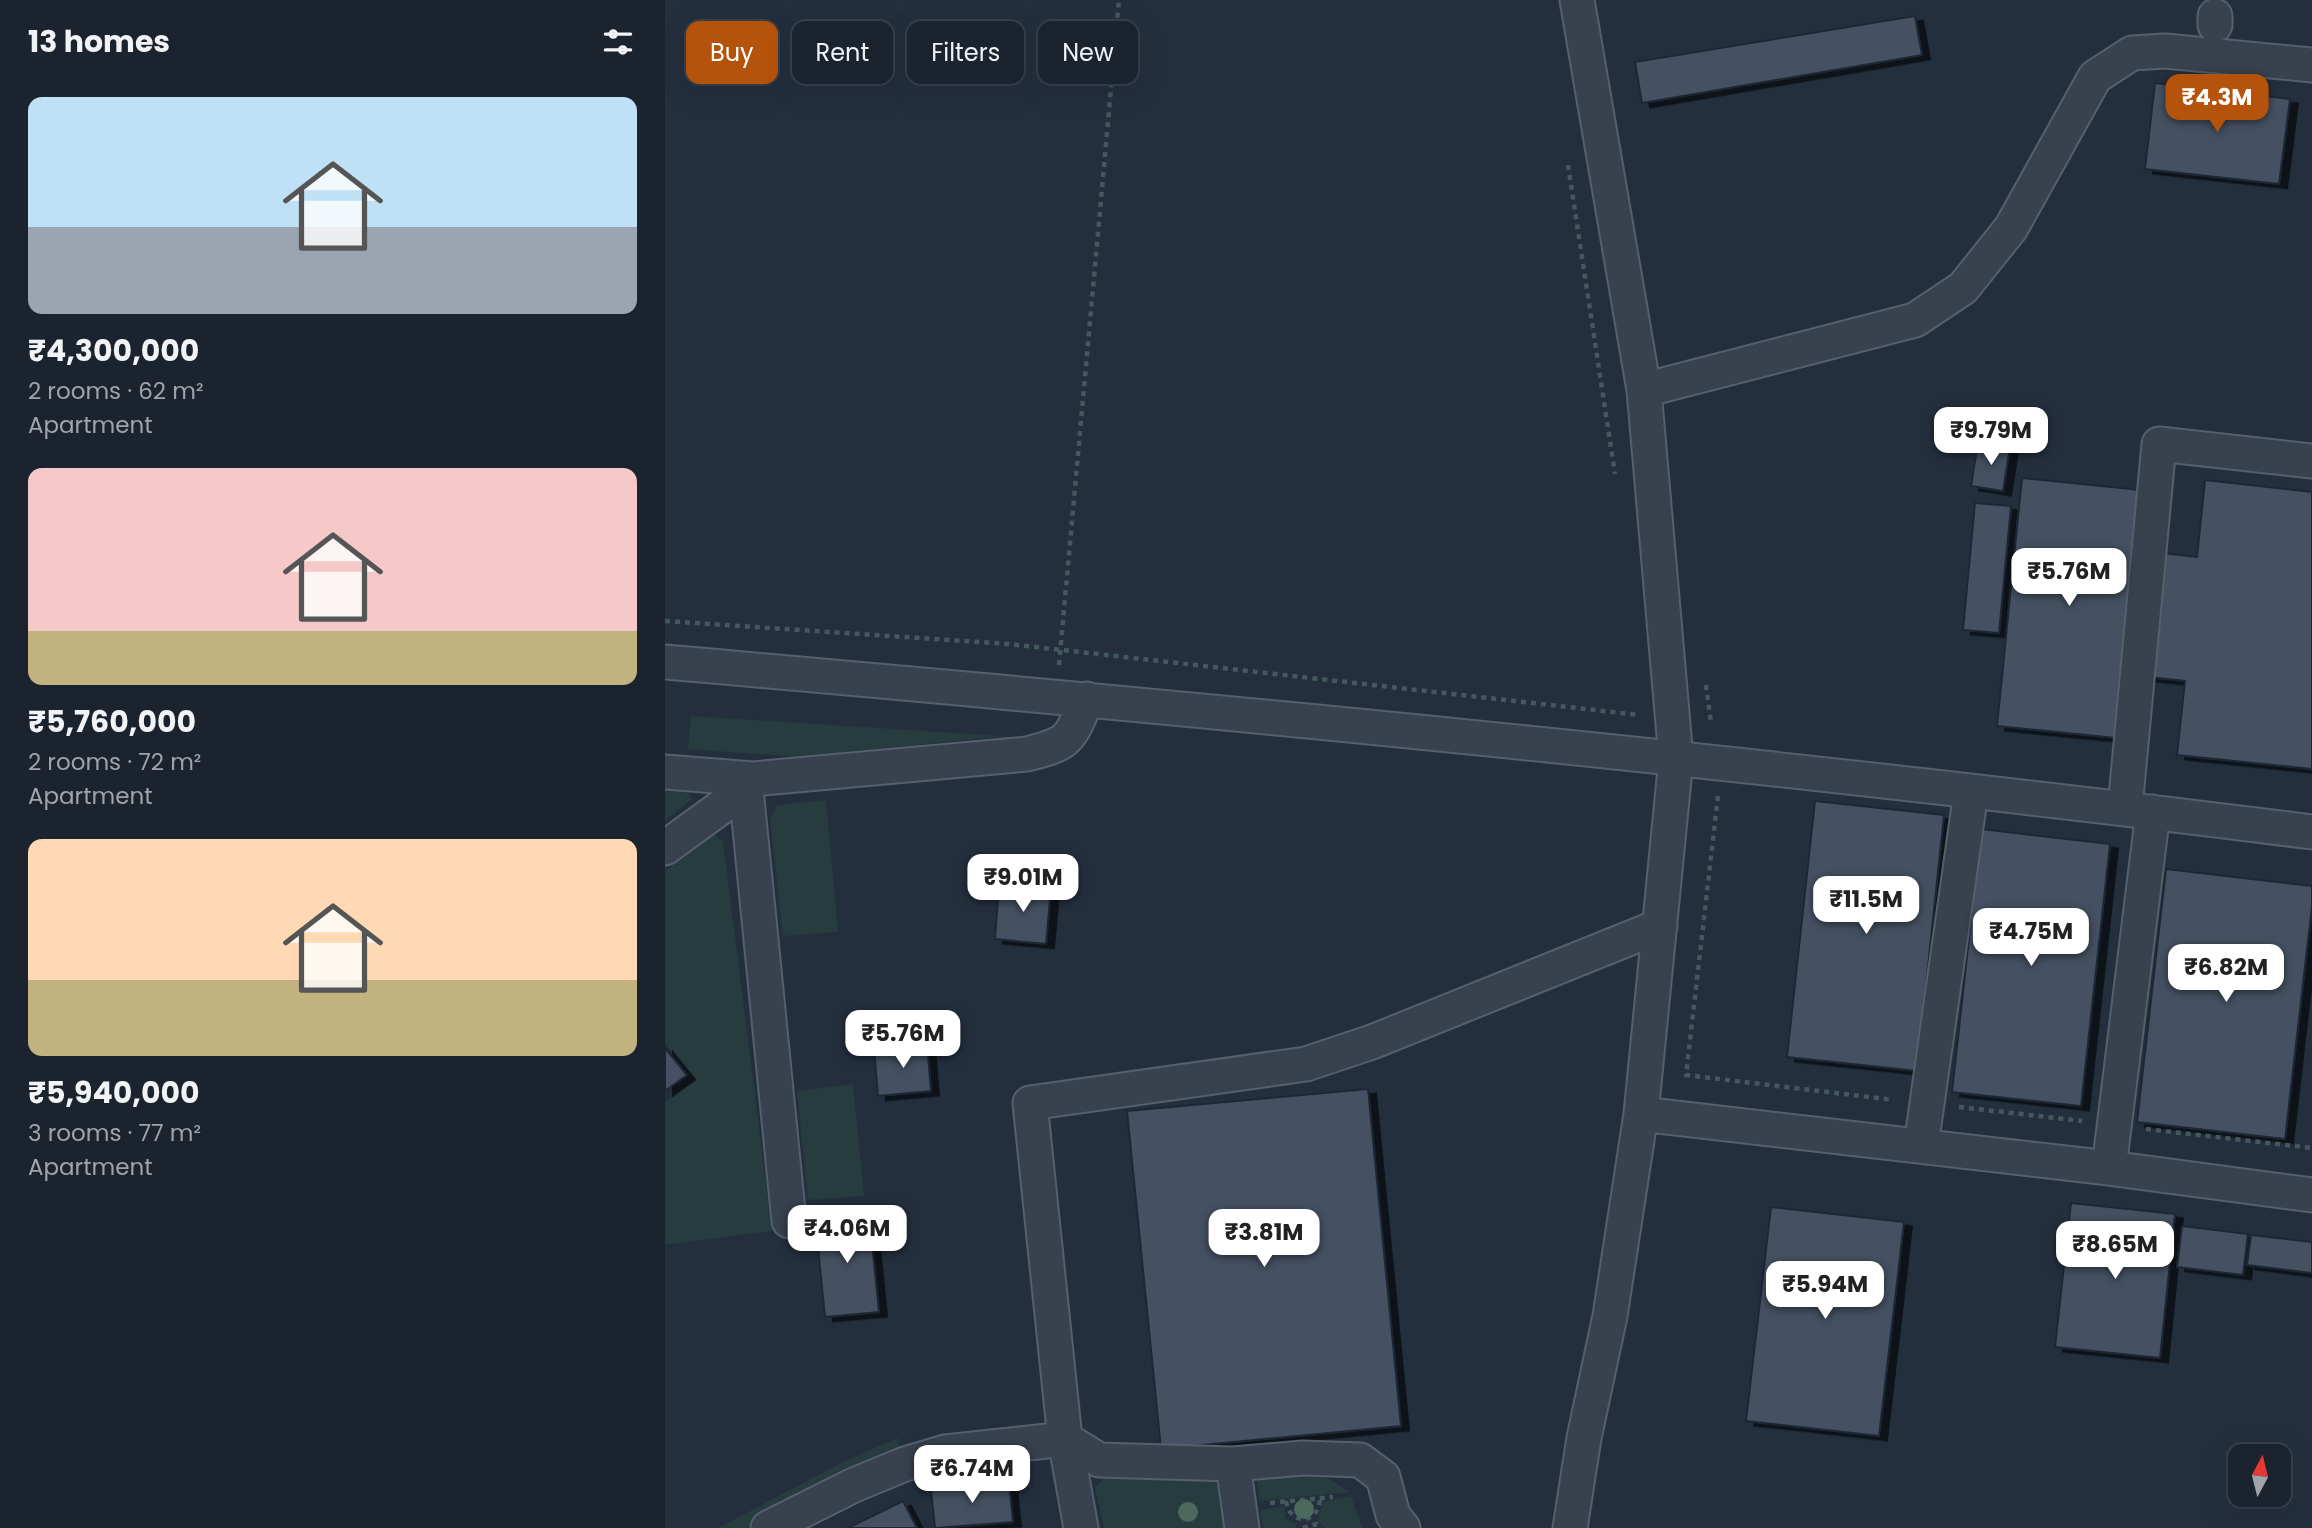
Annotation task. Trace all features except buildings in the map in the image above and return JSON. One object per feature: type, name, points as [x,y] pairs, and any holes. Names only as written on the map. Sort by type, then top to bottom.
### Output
[{"type":"lane","points":[[1570,1528],[1584,1438],[1610,1316],[1641,1114],[1676,760],[1644,390],[1577,0]]},
{"type":"lane","points":[[1644,390],[1915,320],[1963,288],[2011,228],[2095,77],[2132,53],[2165,51],[2312,65]]},
{"type":"lane","points":[[2109,1167],[2139,810],[2159,444],[2312,461]]},
{"type":"lane","points":[[665,662],[1072,698],[1676,760],[2139,810],[2312,832]]},
{"type":"lane","points":[[665,772],[749,784],[1027,754],[1057,747],[1073,732],[1072,698]]},
{"type":"lane","points":[[665,848],[749,784]]},
{"type":"lane","points":[[749,784],[789,1221]]},
{"type":"lane","points":[[1921,1146],[1971,792]]},
{"type":"lane","points":[[1080,1528],[1065,1439],[1030,1103],[1306,1064],[1372,1042],[1660,926]]},
{"type":"lane","points":[[1641,1114],[2311,1190]]},
{"type":"lane","points":[[768,1528],[854,1485],[905,1464],[945,1452],[1065,1439],[1098,1460],[1233,1464],[1303,1458],[1360,1460],[1383,1477],[1393,1515],[1403,1528]]},
{"type":"lane","points":[[1233,1464],[1242,1528]]},
{"type":"path","points":[[1072,698],[1060,650],[1119,0]]},
{"type":"path","points":[[1567,152],[1616,482]]},
{"type":"path","points":[[665,621],[995,643],[1651,717]]},
{"type":"path","points":[[1730,798],[1717,796],[1686,1075],[2312,1148]]},
{"type":"path","points":[[1269,1503],[1333,1497]]},
{"type":"path","points":[[1286,1501],[1293,1516],[1307,1519],[1318,1511],[1320,1498]]},
{"type":"path","points":[[1307,1519],[1310,1526]]},
{"type":"path","points":[[1303,1528],[1317,1524],[1321,1528]]},
{"type":"green space","points":[[691,716],[1003,736],[799,757],[688,749]]},
{"type":"green space","points":[[665,786],[686,787],[691,800],[665,820]]},
{"type":"green space","points":[[826,800],[838,932],[783,936],[770,819],[777,805]]},
{"type":"green space","points":[[714,835],[723,841],[772,1231],[665,1245],[665,1102],[696,1080],[665,1043],[665,871]]},
{"type":"green space","points":[[853,1084],[864,1196],[808,1200],[797,1091]]},
{"type":"green space","points":[[898,1438],[900,1452],[857,1469],[747,1528],[718,1528],[843,1462]]},
{"type":"green space","points":[[1309,1474],[1330,1479],[1349,1492],[1260,1501],[1256,1477]]},
{"type":"green space","points":[[1105,1477],[1227,1481],[1233,1528],[1104,1528],[1095,1488]]},
{"type":"green space","points":[[1351,1496],[1362,1528],[1326,1528],[1317,1521],[1323,1502]]},
{"type":"green space","points":[[1284,1506],[1285,1518],[1296,1524],[1295,1528],[1263,1528],[1260,1510]]}]
